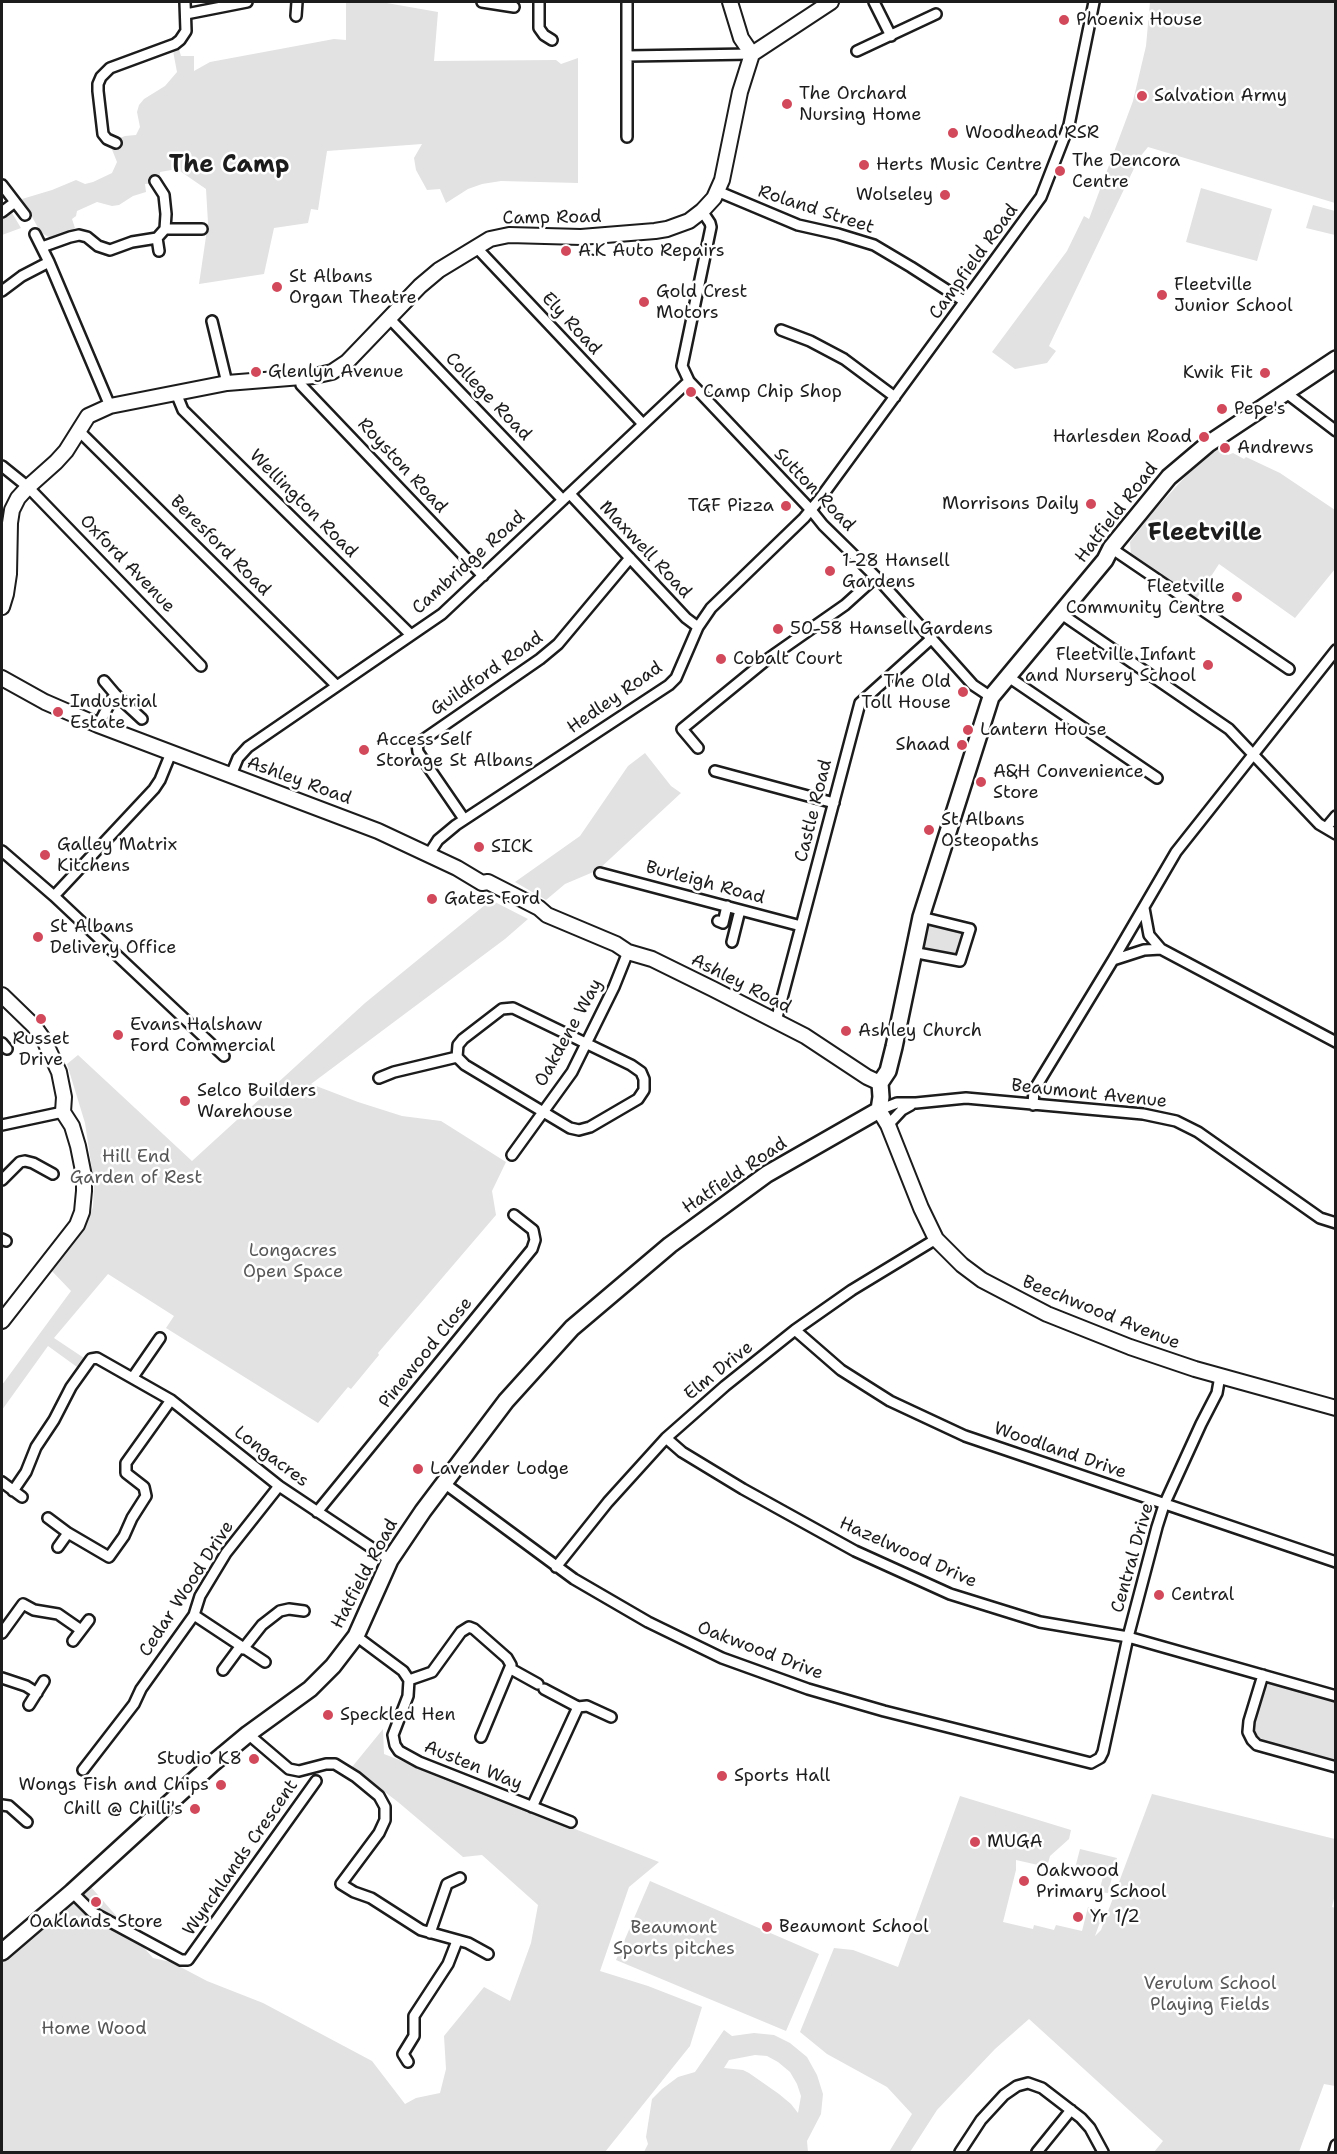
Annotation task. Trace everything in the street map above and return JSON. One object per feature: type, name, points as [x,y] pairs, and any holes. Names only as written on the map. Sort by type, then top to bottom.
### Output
[{"type":"main road","name":"Hatfield Road","points":[[2,1952],[72,1892],[212,1764],[248,1734],[310,1689],[333,1666],[356,1636],[390,1560],[417,1519],[494,1416],[572,1328],[670,1245],[767,1174],[879,1110],[880,1083],[888,1071],[892,1055],[921,917],[991,697],[1105,560],[1110,548],[1152,495],[1186,460],[1335,358]]},
{"type":"street","points":[[116,143],[107,139],[103,134],[98,92],[101,77],[110,68],[175,44],[186,31],[185,2]]},
{"type":"street","points":[[186,14],[247,2]]},
{"type":"street","points":[[296,16],[297,2]]},
{"type":"street","points":[[482,2],[514,7]]},
{"type":"street","points":[[539,2],[539,28],[552,40]]},
{"type":"street","points":[[627,2],[627,137]]},
{"type":"street","points":[[730,2],[741,38],[752,54]]},
{"type":"street","points":[[874,2],[891,36]]},
{"type":"street","name":"Campfield Road","points":[[811,510],[1035,207],[1046,187],[1069,125],[1094,2]]},
{"type":"street","points":[[627,56],[752,54],[823,3]]},
{"type":"street","points":[[857,51],[936,14]]},
{"type":"street","name":"Camp Road","points":[[2,607],[9,574],[6,522],[18,498],[61,457],[88,416],[110,406],[227,383],[323,375],[339,368],[420,286],[439,270],[490,239],[509,235],[581,237],[667,229],[689,221],[702,211],[717,191],[729,154],[740,92],[752,54]]},
{"type":"street","points":[[42,247],[70,237],[82,236],[110,250],[132,242],[157,238],[165,229],[166,214],[164,195],[158,189],[155,181]]},
{"type":"street","points":[[2,185],[25,215]]},
{"type":"street","name":"Roland Street","points":[[717,191],[798,225],[874,245],[964,301]]},
{"type":"street","points":[[2,212],[15,202]]},
{"type":"street","points":[[689,381],[682,366],[711,227],[702,211]]},
{"type":"street","points":[[165,229],[202,230]]},
{"type":"street","points":[[35,234],[110,406]]},
{"type":"street","points":[[157,238],[159,251]]},
{"type":"street","name":"Ely Road","points":[[476,247],[643,424]]},
{"type":"street","points":[[2,291],[22,276],[49,262]]},
{"type":"street","name":"College Road","points":[[389,318],[566,497]]},
{"type":"street","points":[[212,321],[227,383]]},
{"type":"street","points":[[781,330],[837,355],[895,397]]},
{"type":"street","name":"Royston Road","points":[[300,377],[301,385],[483,576]]},
{"type":"street","name":"Cambridge Road","points":[[231,775],[234,765],[243,752],[442,614],[689,381]]},
{"type":"street","name":"Sutton Road","points":[[689,381],[823,525],[876,577],[972,685],[991,697]]},
{"type":"street","points":[[1286,392],[1335,431]]},
{"type":"street","name":"Wellington Road","points":[[176,393],[183,410],[411,635]]},
{"type":"street","name":"Beresford Road","points":[[78,430],[337,686]]},
{"type":"street","name":"Oxford Avenue","points":[[2,466],[28,487],[201,666]]},
{"type":"street","name":"Maxwell Road","points":[[566,497],[630,558],[686,618],[698,627]]},
{"type":"street","name":"Hedley Road","points":[[429,854],[445,832],[669,685],[676,678],[698,627],[718,600],[811,510]]},
{"type":"street","points":[[1110,548],[1289,669]]},
{"type":"street","name":"Guildford Road","points":[[464,819],[418,752],[417,744],[558,644],[630,558]]},
{"type":"street","points":[[698,748],[682,729],[765,661],[854,598],[876,577]]},
{"type":"street","points":[[1060,613],[1219,721],[1319,824],[1335,834]]},
{"type":"street","name":"Castle Road","points":[[776,1022],[860,703],[932,638]]},
{"type":"street","points":[[1033,1105],[1034,1089],[1181,845],[1335,650]]},
{"type":"street","points":[[1007,676],[1157,778]]},
{"type":"street","name":"Ashley Road","points":[[2,678],[45,702],[98,725],[343,817],[429,854],[482,883],[488,882],[511,899],[539,908],[547,915],[616,944],[628,952],[652,960],[805,1036],[867,1077],[880,1083]]},
{"type":"street","points":[[104,681],[142,719]]},
{"type":"street","points":[[98,725],[115,694]]},
{"type":"street","points":[[54,896],[154,789],[171,753]]},
{"type":"street","points":[[715,771],[834,803]]},
{"type":"street","points":[[1326,828],[1335,816]]},
{"type":"street","points":[[2,851],[54,896],[224,1056]]},
{"type":"street","name":"Burleigh Road","points":[[600,873],[801,926]]},
{"type":"street","points":[[718,921],[723,923],[727,906]]},
{"type":"street","points":[[1144,908],[1149,936],[1161,949],[1335,1042]]},
{"type":"street","points":[[732,942],[741,910]]},
{"type":"street","points":[[912,952],[960,962],[970,929],[921,917]]},
{"type":"street","points":[[1113,960],[1144,950],[1161,949]]},
{"type":"street","name":"Oakdene Way","points":[[512,1155],[572,1072],[614,987],[628,952]]},
{"type":"street","points":[[2,994],[34,1026],[44,1040],[59,1072],[64,1097],[63,1112],[72,1126],[82,1166],[84,1191],[82,1212],[71,1233],[2,1320]]},
{"type":"street","points":[[513,1008],[631,1065],[641,1072],[644,1078],[644,1090],[638,1099],[590,1127],[579,1130],[570,1128],[543,1113],[465,1065],[457,1057],[459,1045],[463,1039],[502,1009],[513,1008]]},
{"type":"street","points":[[380,1078],[394,1072],[457,1057]]},
{"type":"street","name":"Beaumont Avenue","points":[[888,1125],[908,1106],[966,1098],[1143,1114],[1176,1120],[1198,1132],[1320,1218],[1335,1223]]},
{"type":"street","name":"Beaumont Avenue","points":[[879,1110],[897,1103],[916,1104]]},
{"type":"street","name":"Beechwood Avenue","points":[[879,1110],[888,1125],[936,1239],[962,1265],[982,1280],[1047,1314],[1130,1347],[1220,1376],[1335,1408]]},
{"type":"street","points":[[2,1125],[63,1112]]},
{"type":"street","points":[[2,1180],[20,1162],[25,1161],[53,1174]]},
{"type":"street","name":"Pinewood Close","points":[[317,1512],[532,1249],[535,1240],[533,1230],[514,1215]]},
{"type":"street","name":"Elm Drive","points":[[556,1567],[608,1502],[666,1438],[725,1386],[795,1330],[852,1290],[936,1239]]},
{"type":"street","name":"Woodland Drive","points":[[795,1330],[841,1370],[890,1401],[965,1436],[1335,1562]]},
{"type":"street","points":[[133,1377],[160,1338]]},
{"type":"street","name":"Longacres","points":[[13,1491],[26,1472],[36,1447],[54,1420],[65,1396],[91,1359],[99,1359],[171,1400],[279,1486],[390,1560]]},
{"type":"street","name":"Central Drive","points":[[1100,1758],[1104,1752],[1128,1637],[1164,1505],[1217,1393],[1220,1376]]},
{"type":"street","points":[[109,1557],[124,1536],[146,1496],[144,1487],[126,1473],[126,1463],[171,1400]]},
{"type":"street","name":"Hazelwood Drive","points":[[666,1438],[692,1458],[855,1551],[950,1594],[1040,1622],[1128,1637],[1335,1696]]},
{"type":"street","points":[[2,1482],[22,1497]]},
{"type":"street","name":"Oakwood Drive","points":[[444,1483],[556,1567],[648,1622],[711,1653],[808,1689],[884,1711],[1091,1763],[1100,1758]]},
{"type":"street","name":"Cedar Wood Drive","points":[[83,1770],[134,1704],[141,1689],[194,1615],[200,1596],[226,1554],[279,1486]]},
{"type":"street","points":[[48,1518],[118,1565]]},
{"type":"street","points":[[58,1547],[68,1533]]},
{"type":"street","points":[[2,1633],[23,1604],[34,1610],[58,1614],[81,1630]]},
{"type":"street","points":[[223,1670],[262,1625],[280,1611],[289,1609],[304,1611]]},
{"type":"street","points":[[194,1615],[265,1662]]},
{"type":"street","points":[[74,1641],[89,1620]]},
{"type":"street","points":[[356,1636],[403,1671],[409,1680],[432,1672],[461,1632],[469,1627],[507,1658],[511,1669],[578,1707],[587,1706],[611,1717]]},
{"type":"street","points":[[481,1737],[511,1669]]},
{"type":"street","points":[[1263,1675],[1249,1721],[1248,1732],[1252,1740],[1257,1745],[1335,1767]]},
{"type":"street","points":[[2,1678],[37,1693]]},
{"type":"street","name":"Austen Way","points":[[409,1680],[408,1696],[393,1735],[396,1749],[419,1762],[571,1822]]},
{"type":"street","points":[[29,1704],[44,1681]]},
{"type":"street","points":[[532,1807],[578,1707]]},
{"type":"street","points":[[248,1734],[289,1769],[299,1771],[335,1764],[356,1777],[379,1796],[385,1808],[385,1820],[379,1833],[341,1884],[354,1892],[372,1898],[421,1930],[468,1943],[488,1954]]},
{"type":"street","name":"Wynchlands Crescent","points":[[72,1892],[92,1912],[181,1960],[188,1960],[316,1781]]},
{"type":"street","points":[[2,1805],[9,1806],[27,1822]]},
{"type":"street","points":[[439,1876],[447,1884]]},
{"type":"street","points":[[430,1933],[447,1884],[460,1878]]},
{"type":"street","points":[[408,2062],[403,2054],[414,2036],[414,2016],[448,1964],[457,1941]]},
{"type":"street","points":[[960,2152],[981,2121],[1004,2095],[1017,2086],[1028,2083],[1035,2084],[1082,2118],[1103,2152]]},
{"type":"street","points":[[1037,2152],[1071,2110]]},
{"type":"street","points":[[1334,2152],[1335,2145]]},
{"type":"green space","points":[[346,2],[381,2],[438,12],[434,61],[556,60],[561,64],[578,58],[578,183],[501,181],[468,189],[446,203],[440,189],[427,190],[416,170],[414,158],[422,144],[327,151],[318,210],[311,209],[308,223],[274,228],[264,274],[199,284],[208,223],[206,189],[177,169],[160,172],[159,183],[145,184],[146,192],[133,196],[119,205],[112,206],[97,202],[77,211],[76,216],[72,219],[75,228],[63,237],[49,237],[41,233],[22,199],[76,180],[85,184],[93,182],[112,173],[117,162],[109,142],[136,135],[140,127],[137,112],[139,105],[144,99],[165,86],[177,72],[173,51],[179,49],[181,56],[194,56],[194,71],[210,62],[334,39],[346,40]]},
{"type":"green space","points":[[1150,2],[1335,2],[1335,203],[1148,147],[1139,158],[1049,346],[1056,351],[1047,363],[1015,369],[992,352],[1067,251],[1084,216],[1089,219],[1133,101],[1146,46]]},
{"type":"green space","points":[[1201,188],[1272,209],[1257,261],[1186,242]]},
{"type":"green space","points":[[1313,205],[1335,211],[1335,235],[1306,228]]},
{"type":"green space","points":[[12,213],[21,228],[2,235],[2,218]]},
{"type":"green space","points":[[1218,446],[1228,455],[1233,453],[1244,459],[1246,457],[1280,473],[1335,510],[1335,569],[1295,618],[1219,564],[1195,601],[1131,556],[1130,542],[1153,512],[1196,465]]},
{"type":"green space","points":[[645,753],[671,786],[681,793],[598,870],[565,884],[546,900],[515,882],[580,836],[628,766]]},
{"type":"green space","name":"Longacres Open Space","points":[[491,900],[528,919],[505,939],[311,1084],[402,1116],[441,1121],[506,1162],[492,1191],[496,1215],[378,1353],[379,1355],[351,1389],[348,1387],[318,1423],[166,1328],[174,1316],[108,1274],[54,1338],[84,1358],[77,1367],[48,1346],[2,1410],[2,1385],[71,1291],[50,1269],[93,1207],[94,1183],[85,1123],[67,1064],[78,1055],[192,1161],[365,1003]]},
{"type":"green space","points":[[924,918],[969,929],[961,958],[916,949]]},
{"type":"green space","points":[[1275,1682],[1335,1700],[1335,1764],[1256,1739],[1253,1724],[1262,1691]]},
{"type":"green space","name":"Home Wood","points":[[383,1729],[384,1754],[659,1862],[629,1887],[600,1971],[648,1986],[702,2007],[690,2046],[605,2152],[2,2152],[2,1959],[91,1887],[153,1958],[171,1962],[207,1981],[263,2003],[372,2061],[405,2104],[416,2098],[440,2093],[446,2069],[444,2036],[484,1987],[510,2001],[531,1943],[538,1905],[482,1855],[463,1857],[352,1767]]},
{"type":"green space","name":"Verulum School Playing Fields","points":[[1152,1794],[1335,1839],[1336,1890],[1332,1907],[1336,1908],[1335,2086],[1324,2084],[1299,2152],[1154,2152],[1163,2141],[1029,2019],[995,2049],[937,2110],[910,2152],[889,2152],[912,2114],[887,2087],[827,2054],[800,2032],[834,1948],[853,1950],[898,1967],[960,1796],[1071,1830],[1069,1839],[1050,1856],[1047,1867],[1016,1860],[1016,1870],[1003,1922],[1033,1929],[1034,1925],[1054,1930],[1056,1925],[1082,1931],[1088,1907],[1104,1911],[1095,1936],[1101,1930]]},
{"type":"green space","points":[[1080,1849],[1117,1858],[1108,1893],[1099,1892],[1103,1877],[1080,1871],[1078,1878],[1073,1876]]},
{"type":"green space","name":"Beaumont Sports pitches","points":[[650,1881],[819,1954],[786,2031],[616,1960]]},
{"type":"green space","points":[[724,2030],[732,2036],[754,2033],[774,2035],[790,2043],[807,2057],[817,2075],[823,2094],[821,2114],[807,2141],[808,2152],[644,2152],[648,2144],[646,2137],[652,2099],[678,2077],[695,2072]],"holes":[[[755,2055],[767,2056],[790,2072],[797,2084],[801,2096],[798,2113],[779,2094],[749,2073],[724,2068],[729,2060]]]},
{"type":"place","name":"Phoenix House","points":[[1064,20]]},
{"type":"place","name":"Salvation Army","points":[[1142,96]]},
{"type":"place","name":"The Orchard Nursing Home","points":[[787,104]]},
{"type":"place","name":"Woodhead RSR","points":[[953,133]]},
{"type":"place","name":"Herts Music Centre","points":[[864,165]]},
{"type":"place","name":"The Dencora Centre","points":[[1060,171]]},
{"type":"place","name":"Wolseley","points":[[945,195]]},
{"type":"place","name":"A.K Auto Repairs","points":[[566,251]]},
{"type":"place","name":"St Albans Organ Theatre","points":[[277,287]]},
{"type":"place","name":"Fleetville Junior School","points":[[1162,295]]},
{"type":"place","name":"Gold Crest Motors","points":[[644,302]]},
{"type":"place","name":"Glenlyn Avenue","points":[[256,372]]},
{"type":"place","name":"Kwik Fit","points":[[1265,373]]},
{"type":"place","name":"Camp Chip Shop","points":[[691,392]]},
{"type":"place","name":"Pepe's","points":[[1222,409]]},
{"type":"place","name":"Harlesden Road","points":[[1204,437]]},
{"type":"place","name":"Andrews","points":[[1225,448]]},
{"type":"place","name":"Morrisons Daily","points":[[1091,504]]},
{"type":"place","name":"TGF Pizza","points":[[786,506]]},
{"type":"place","name":"1-28 Hansell Gardens","points":[[830,571]]},
{"type":"place","name":"Fleetville Community Centre","points":[[1237,597]]},
{"type":"place","name":"50-58 Hansell Gardens","points":[[778,629]]},
{"type":"place","name":"Cobalt Court","points":[[721,659]]},
{"type":"place","name":"Fleetville Infant and Nursery School","points":[[1208,665]]},
{"type":"place","name":"The Old Toll House","points":[[963,692]]},
{"type":"place","name":"Industrial Estate","points":[[58,712]]},
{"type":"place","name":"Lantern House","points":[[968,730]]},
{"type":"place","name":"Shaad","points":[[962,745]]},
{"type":"place","name":"Access Self Storage St Albans","points":[[364,750]]},
{"type":"place","name":"A&H Convenience Store","points":[[981,782]]},
{"type":"place","name":"St Albans Osteopaths","points":[[929,830]]},
{"type":"place","name":"SICK","points":[[479,847]]},
{"type":"place","name":"Galley Matrix Kitchens","points":[[45,855]]},
{"type":"place","name":"Gates Ford","points":[[432,899]]},
{"type":"place","name":"St Albans Delivery Office","points":[[38,937]]},
{"type":"place","name":"Russet Drive","points":[[41,1019]]},
{"type":"place","name":"Ashley Church","points":[[846,1031]]},
{"type":"place","name":"Evans Halshaw Ford Commercial","points":[[118,1035]]},
{"type":"place","name":"Selco Builders Warehouse","points":[[185,1101]]},
{"type":"place","name":"Lavender Lodge","points":[[418,1469]]},
{"type":"place","name":"Central","points":[[1159,1595]]},
{"type":"place","name":"Speckled Hen","points":[[328,1715]]},
{"type":"place","name":"Studio K8","points":[[254,1759]]},
{"type":"place","name":"Sports Hall","points":[[722,1776]]},
{"type":"place","name":"Wongs Fish and Chips","points":[[221,1785]]},
{"type":"place","name":"Chill @ Chilli's","points":[[195,1809]]},
{"type":"place","name":"MUGA","points":[[975,1842]]},
{"type":"place","name":"Oakwood Primary School","points":[[1024,1881]]},
{"type":"place","name":"Oaklands Store","points":[[96,1902]]},
{"type":"place","name":"Yr 1/2","points":[[1078,1917]]},
{"type":"place","name":"Beaumont School","points":[[767,1927]]},
{"type":"district","name":"The Camp","points":[[229,166]]},
{"type":"district","name":"Fleetville","points":[[1205,534]]},
{"type":"park label","name":"Hill End Garden of Rest","points":[[136,1167]]}]
